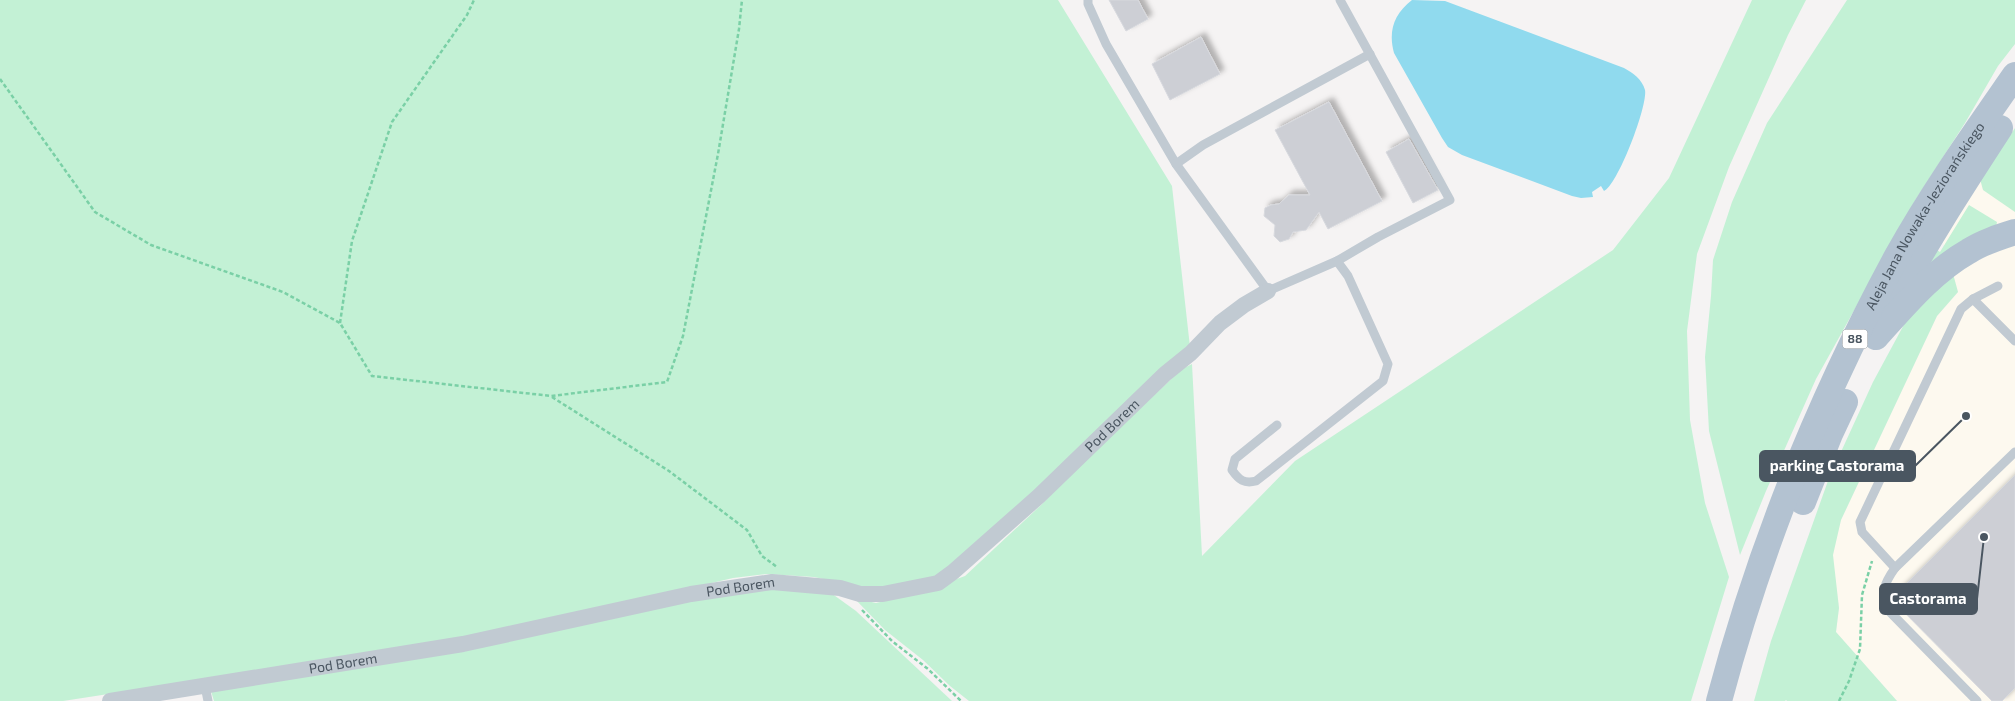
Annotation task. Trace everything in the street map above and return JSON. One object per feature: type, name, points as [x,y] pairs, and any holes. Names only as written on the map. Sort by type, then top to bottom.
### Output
[{"type":"main road","name":"Aleja Jana Nowaka-Jeziorańskiego","points":[[1719,701],[1730,658],[1808,437],[1898,255],[1952,167],[2015,75]]},
{"type":"main road","name":"Aleja Jana Nowaka-Jeziorańskiego","points":[[1734,701],[1780,558],[1830,434],[1903,284],[2015,105]]},
{"type":"main road","points":[[1876,338],[1914,295],[1950,263],[1970,250],[2015,232]]},
{"type":"street","name":"Pod Borem","points":[[110,701],[206,694],[463,644],[690,594],[772,582],[840,588],[860,594],[883,594],[938,583],[1039,496],[1165,374],[1191,353],[1220,323],[1244,305],[1268,292]]},
{"type":"lane","points":[[1088,0],[1088,4],[1106,44],[1176,164],[1268,292],[1337,261],[1378,237],[1450,200],[1340,0]]},
{"type":"lane","points":[[1176,164],[1203,145],[1370,54]]},
{"type":"lane","points":[[1277,425],[1235,459],[1232,470],[1238,478],[1247,483],[1256,481],[1383,381],[1388,364],[1348,276],[1337,261]]},
{"type":"lane","points":[[1895,568],[1862,532],[1860,522],[1961,309],[1973,299],[1998,286]]},
{"type":"lane","points":[[1973,299],[2015,341]]},
{"type":"lane","points":[[1977,701],[1889,611],[1883,596],[1885,582],[1895,568],[2015,452]]},
{"type":"path","points":[[340,323],[352,241],[392,122],[467,15],[474,0]]},
{"type":"path","points":[[0,79],[95,212],[151,245],[282,292],[340,323],[372,376],[551,396],[667,382],[683,336],[719,145],[739,29],[742,0]]},
{"type":"path","points":[[551,396],[669,471],[747,530],[762,556],[797,584]]},
{"type":"path","points":[[1839,701],[1849,681],[1860,649],[1862,595],[1876,547]]},
{"type":"path","points":[[840,588],[892,641],[928,669],[961,701]]},
{"type":"shaded area","points":[[2015,128],[2015,701],[1897,701],[1836,632],[1839,608],[1832,555],[1841,520],[1937,316],[1958,292],[1943,242],[1975,187]]},
{"type":"green space","points":[[0,0],[1058,0],[1172,186],[1190,347],[948,571],[922,582],[880,591],[814,577],[767,574],[733,578],[541,623],[393,650],[63,701],[0,701]]},
{"type":"green space","points":[[1752,0],[1806,0],[1788,35],[1729,167],[1697,254],[1687,331],[1690,420],[1705,503],[1729,577],[1691,701],[969,701],[923,660],[885,630],[854,598],[876,603],[918,593],[965,576],[1182,369],[1192,364],[1202,556],[1295,461],[1613,250],[1669,178]]},
{"type":"green space","points":[[1847,0],[2015,0],[2015,44],[1998,66],[1965,123],[1916,199],[1816,379],[1766,491],[1740,555],[1709,431],[1705,357],[1713,260],[1732,202],[1767,123]]},
{"type":"green space","points":[[2015,128],[2015,212],[1983,190],[1980,179]]},
{"type":"green space","points":[[1969,205],[1997,222],[1996,227],[1928,267],[1937,250],[1940,252]]},
{"type":"green space","points":[[1952,270],[1958,292],[1937,316],[1841,520],[1833,555],[1839,608],[1836,632],[1897,701],[1754,701],[1771,641],[1829,478],[1873,382],[1907,319]]},
{"type":"green space","points":[[772,586],[831,593],[856,611],[952,701],[214,701],[211,691]]},
{"type":"water","points":[[1412,0],[1445,1],[1624,68],[1637,77],[1645,90],[1642,111],[1631,144],[1610,186],[1604,191],[1601,186],[1592,192],[1593,197],[1581,198],[1572,196],[1462,155],[1448,147],[1394,53],[1392,45],[1392,30],[1397,17]]},
{"type":"building","points":[[1109,0],[1138,0],[1148,19],[1126,31]]},
{"type":"building","points":[[1201,37],[1220,74],[1170,100],[1152,64]]},
{"type":"building","points":[[1329,102],[1382,201],[1328,229],[1319,212],[1306,230],[1293,232],[1289,239],[1280,242],[1274,236],[1275,225],[1264,216],[1265,208],[1279,204],[1289,195],[1310,195],[1275,130]]},
{"type":"building","points":[[1409,139],[1438,190],[1413,203],[1386,152]]},
{"type":"building","points":[[2015,475],[2015,688],[2002,701],[1992,701],[1891,599]]},
{"type":"place","name":"parking Castorama","points":[[1966,416]]},
{"type":"place","name":"Castorama","points":[[1984,537]]}]
